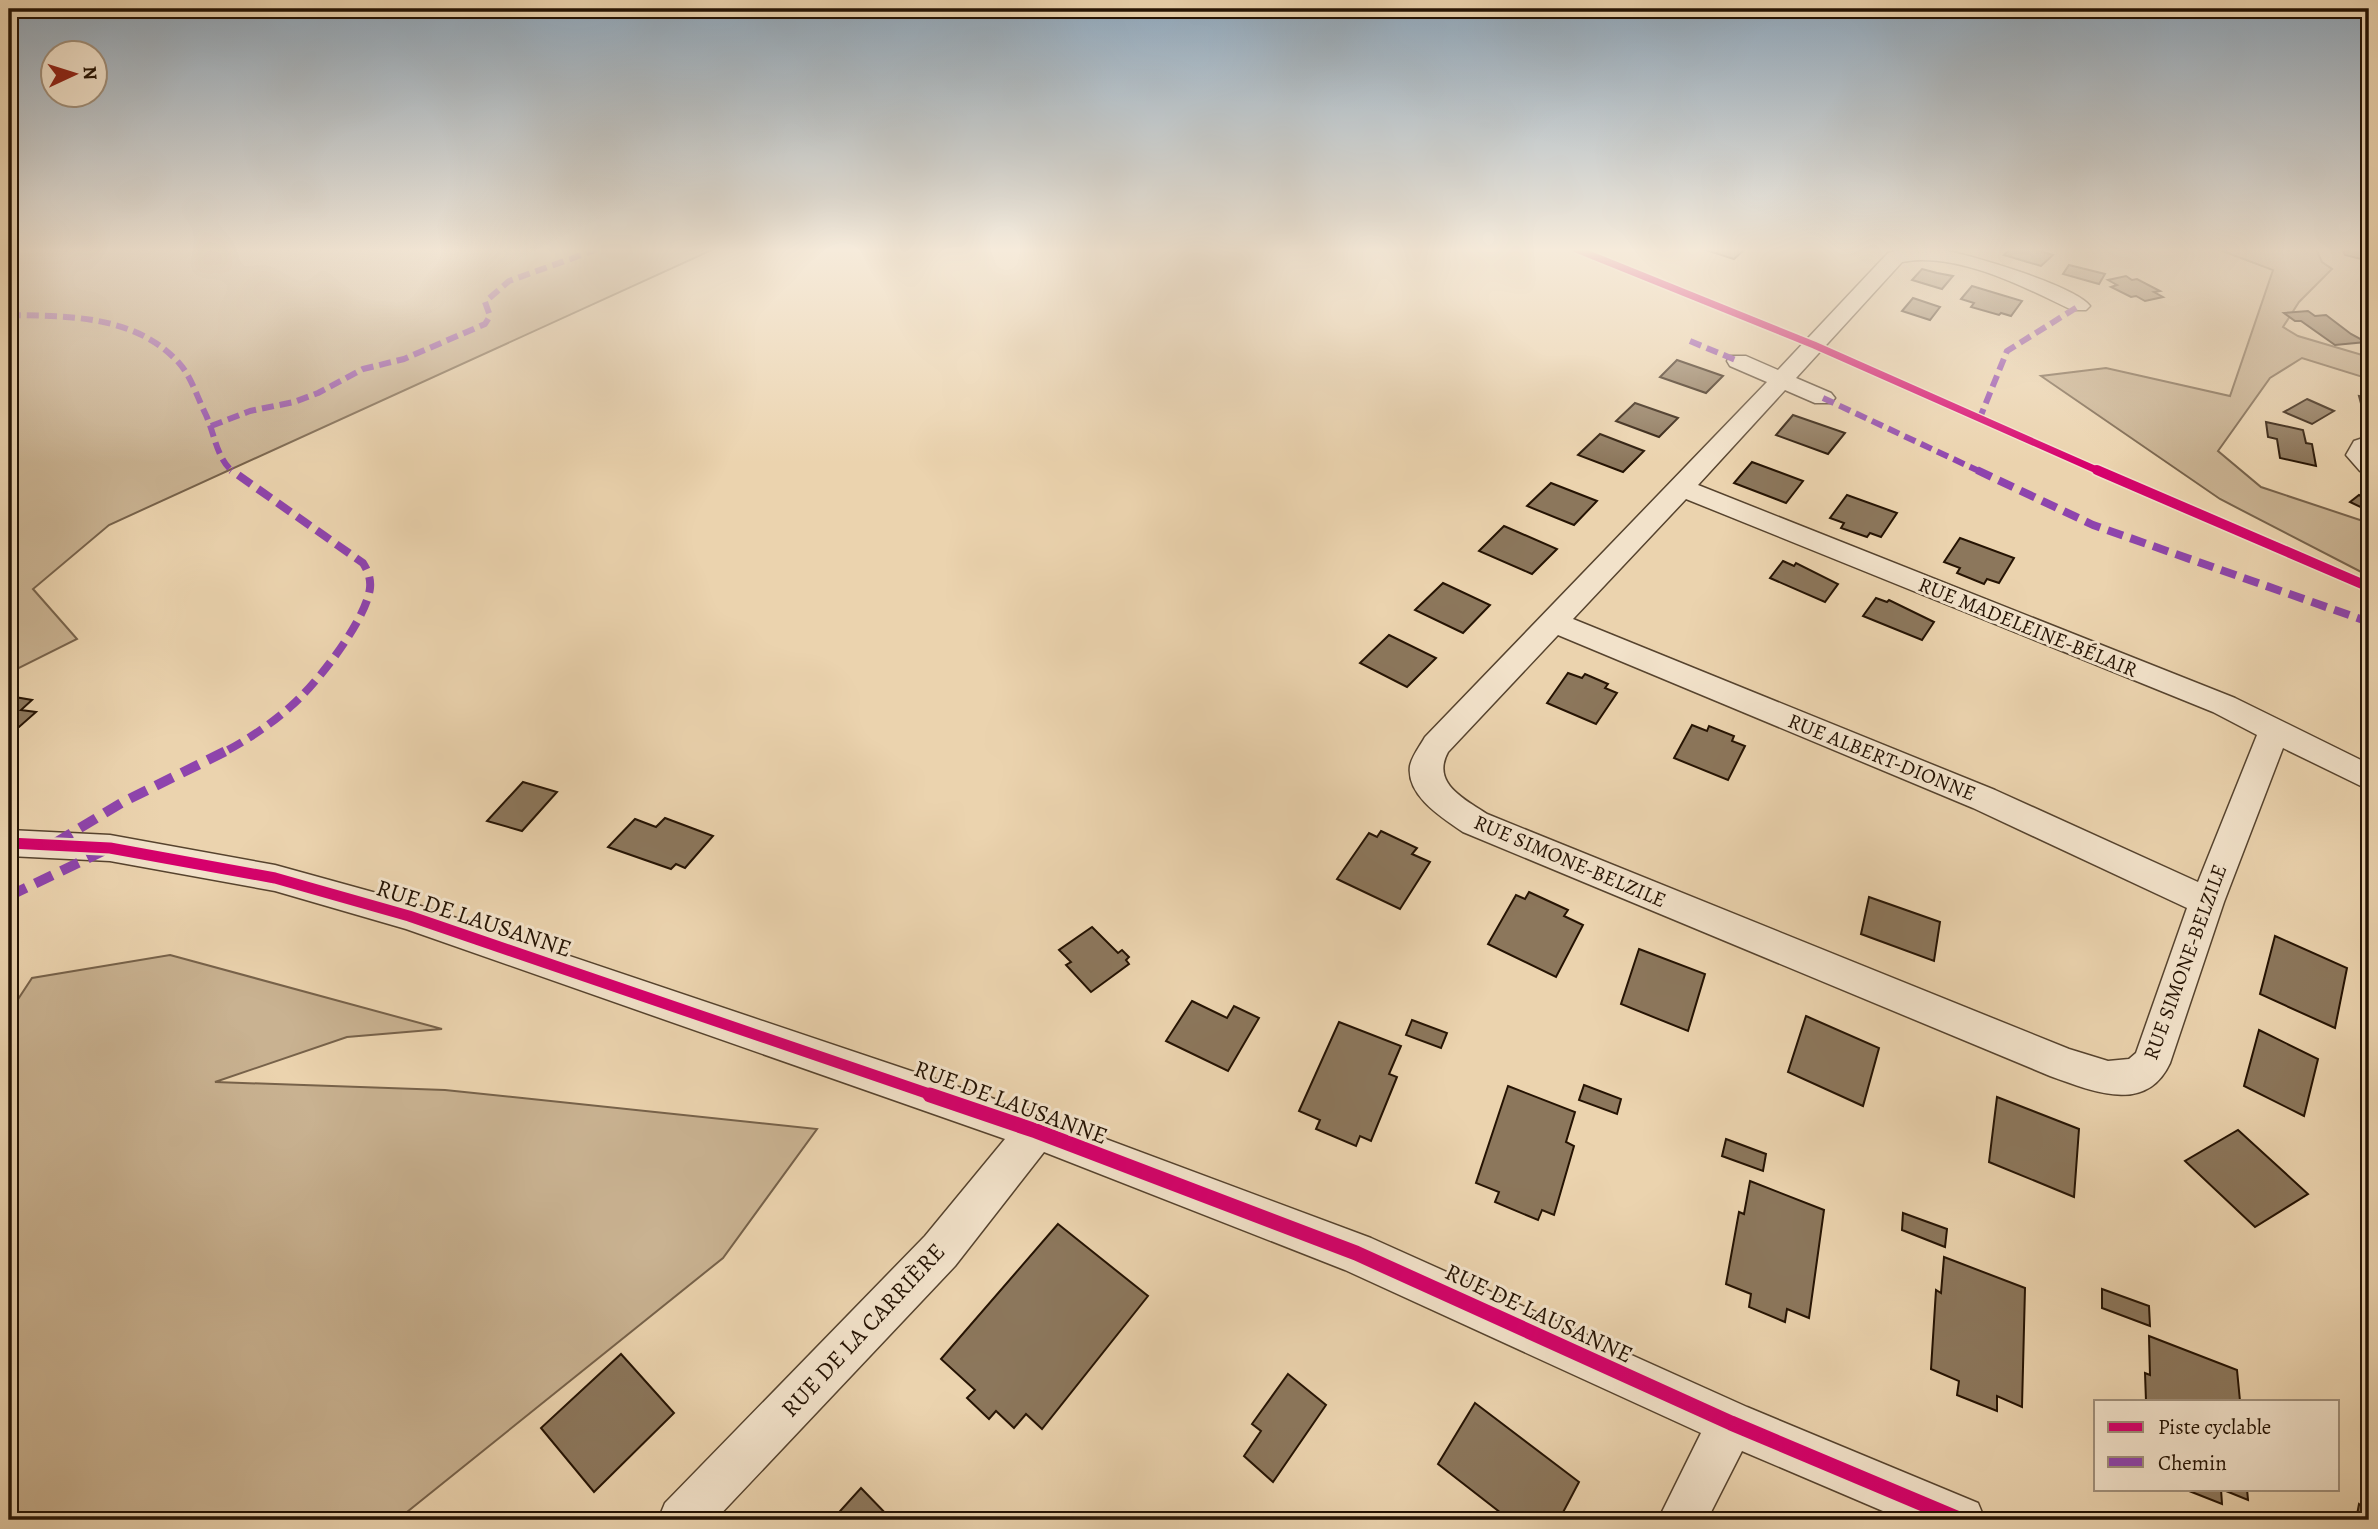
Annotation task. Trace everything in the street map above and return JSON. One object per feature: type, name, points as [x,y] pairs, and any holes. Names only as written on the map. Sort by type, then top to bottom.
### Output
[{"type":"street","name":"RUE SIMONE-BELZILE","points":[[1835,320],[1682,488],[1436,745],[1426,766],[1429,782],[1440,798],[1475,823],[2064,1064],[2108,1077],[2138,1076],[2151,1063],[2207,902],[2275,729]]},
{"type":"street","points":[[1738,361],[1823,398]]},
{"type":"street","points":[[2369,443],[2363,446],[2358,455],[2369,466]]},
{"type":"street","name":"RUE MADELEINE-BÉLAIR","points":[[1682,488],[2224,705],[2369,778]]},
{"type":"street","name":"RUE ALBERT-DIONNE","points":[[1553,622],[1984,799],[2207,902]]},
{"type":"street","name":"RUE DE LAUSANNE","points":[[9,842],[110,848],[275,878],[383,908],[1036,1131],[1356,1252],[1731,1423],[1961,1520]]},
{"type":"street","name":"RUE DE LA CARRIÈRE","points":[[682,1520],[940,1251],[1036,1131]]},
{"type":"street","points":[[1682,1520],[1731,1423]]},
{"type":"shaded area","points":[[9,320],[558,320],[109,525],[33,589],[77,639],[9,673]]},
{"type":"shaded area","points":[[2256,320],[2287,320],[2283,327],[2298,336],[2369,357],[2369,379],[2302,358],[2270,378],[2218,451],[2261,487],[2369,523],[2369,576],[2220,499],[2041,376],[2106,368],[2230,396]]},
{"type":"shaded area","points":[[170,955],[442,1029],[347,1037],[215,1082],[445,1090],[817,1129],[723,1258],[397,1520],[9,1520],[9,1013],[32,978]]},
{"type":"building","points":[[2333,320],[2366,342],[2335,345],[2301,321],[2295,321]]},
{"type":"building","points":[[1677,360],[1723,376],[1706,393],[1660,377]]},
{"type":"building","points":[[2359,396],[2369,398],[2369,412],[2363,411]]},
{"type":"building","points":[[2307,399],[2334,411],[2312,424],[2284,412]]},
{"type":"building","points":[[1635,403],[1678,418],[1659,437],[1616,421]]},
{"type":"building","points":[[1793,415],[1845,433],[1828,454],[1776,435]]},
{"type":"building","points":[[2266,422],[2303,430],[2306,443],[2312,444],[2316,466],[2280,458],[2277,439],[2268,437]]},
{"type":"building","points":[[1600,434],[1644,451],[1623,472],[1578,455]]},
{"type":"building","points":[[1752,462],[1803,481],[1786,503],[1734,483]]},
{"type":"building","points":[[1551,483],[1597,501],[1574,525],[1527,506]]},
{"type":"building","points":[[1847,495],[1897,513],[1881,537],[1870,533],[1867,537],[1841,528],[1844,523],[1830,518]]},
{"type":"building","points":[[2359,495],[2369,500],[2369,511],[2350,502]]},
{"type":"building","points":[[1504,526],[1557,549],[1532,574],[1479,551]]},
{"type":"building","points":[[1960,538],[2014,558],[1999,583],[1987,579],[1984,584],[1957,573],[1960,568],[1944,562]]},
{"type":"building","points":[[1783,561],[1794,566],[1796,563],[1838,584],[1825,602],[1770,578]]},
{"type":"building","points":[[1443,583],[1490,605],[1463,633],[1415,610]]},
{"type":"building","points":[[1876,598],[1887,602],[1889,600],[1934,622],[1922,640],[1863,616]]},
{"type":"building","points":[[1389,635],[1436,658],[1407,687],[1360,663]]},
{"type":"building","points":[[1568,673],[1582,678],[1585,674],[1608,684],[1605,688],[1617,693],[1596,724],[1547,703]]},
{"type":"building","points":[[9,696],[32,700],[21,710],[36,712],[19,727],[9,725]]},
{"type":"building","points":[[1692,725],[1707,731],[1709,726],[1734,736],[1732,741],[1745,746],[1728,780],[1674,758]]},
{"type":"building","points":[[523,782],[557,792],[522,831],[487,821]]},
{"type":"building","points":[[665,818],[713,836],[685,868],[676,864],[671,869],[608,847],[635,819],[656,827]]},
{"type":"building","points":[[1381,831],[1417,848],[1412,854],[1430,862],[1400,909],[1337,879],[1369,833],[1377,837]]},
{"type":"building","points":[[1529,892],[1568,910],[1564,916],[1583,925],[1556,977],[1488,944],[1516,895],[1525,899]]},
{"type":"building","points":[[1869,897],[1940,922],[1934,961],[1861,934]]},
{"type":"building","points":[[1092,927],[1118,953],[1122,950],[1129,957],[1126,960],[1129,964],[1091,992],[1066,965],[1071,962],[1059,950]]},
{"type":"building","points":[[2275,936],[2347,968],[2335,1028],[2260,994]]},
{"type":"building","points":[[1639,949],[1705,974],[1688,1031],[1621,1004]]},
{"type":"building","points":[[1192,1001],[1227,1018],[1234,1006],[1259,1018],[1228,1071],[1166,1041]]},
{"type":"building","points":[[1806,1016],[1879,1048],[1863,1106],[1788,1072]]},
{"type":"building","points":[[1412,1020],[1447,1033],[1441,1048],[1406,1035]]},
{"type":"building","points":[[1339,1022],[1401,1046],[1389,1074],[1397,1077],[1371,1141],[1360,1136],[1356,1146],[1316,1129],[1320,1120],[1299,1111]]},
{"type":"building","points":[[2259,1030],[2318,1059],[2304,1116],[2244,1086]]},
{"type":"building","points":[[1584,1085],[1621,1099],[1617,1114],[1579,1100]]},
{"type":"building","points":[[1508,1086],[1575,1112],[1566,1142],[1574,1146],[1554,1215],[1542,1210],[1538,1220],[1495,1202],[1499,1192],[1476,1183]]},
{"type":"building","points":[[1997,1097],[2079,1129],[2074,1197],[1989,1162]]},
{"type":"building","points":[[2238,1130],[2308,1194],[2255,1227],[2185,1161]]},
{"type":"building","points":[[1726,1139],[1766,1154],[1763,1171],[1722,1156]]},
{"type":"building","points":[[1750,1181],[1824,1210],[1809,1318],[1787,1309],[1785,1322],[1749,1307],[1751,1294],[1726,1284],[1739,1212],[1744,1214]]},
{"type":"building","points":[[1903,1213],[1947,1229],[1945,1247],[1902,1230]]},
{"type":"building","points":[[1058,1224],[1148,1296],[1042,1429],[1026,1414],[1014,1428],[996,1411],[989,1419],[967,1398],[975,1390],[941,1359]]},
{"type":"building","points":[[1944,1257],[2025,1288],[2022,1407],[1997,1396],[1997,1411],[1957,1395],[1959,1381],[1931,1369],[1936,1290],[1941,1293]]},
{"type":"building","points":[[2102,1289],[2149,1306],[2150,1326],[2102,1308]]},
{"type":"building","points":[[2149,1336],[2237,1370],[2240,1400],[2146,1400],[2145,1373],[2150,1375]]},
{"type":"building","points":[[621,1354],[674,1413],[594,1492],[541,1428]]},
{"type":"building","points":[[1288,1374],[1326,1405],[1273,1482],[1244,1456],[1261,1431],[1252,1424]]},
{"type":"building","points":[[1475,1403],[1579,1482],[1559,1520],[1510,1520],[1438,1464]]},
{"type":"building","points":[[861,1488],[892,1520],[832,1520]]},
{"type":"building","points":[[2187,1490],[2221,1490],[2222,1504]]},
{"type":"building","points":[[2223,1490],[2247,1490],[2248,1500]]},
{"type":"building","points":[[2359,1504],[2369,1511],[2369,1520],[2356,1520]]},
{"type":"marked path","points":[[55,843],[123,802],[235,746],[291,707],[317,680],[332,659],[362,612],[370,587],[368,571],[363,563],[230,470],[219,455],[211,426],[180,364],[154,342],[114,324],[97,320]]},
{"type":"marked path","points":[[211,426],[250,411],[294,402],[318,393],[363,369],[404,359],[485,324],[487,320]]},
{"type":"marked path","points":[[1979,420],[2007,351],[2056,320]]},
{"type":"marked path","points":[[1690,341],[1738,361]]},
{"type":"marked path","points":[[1823,398],[2093,525],[2369,622]]},
{"type":"marked path","points":[[9,896],[103,851]]},
{"type":"cycle path","points":[[1753,320],[2369,587]]},
{"type":"cycle path","points":[[9,843],[110,848],[275,878],[409,916],[1036,1131],[1356,1253],[1731,1423],[1961,1520]]}]
